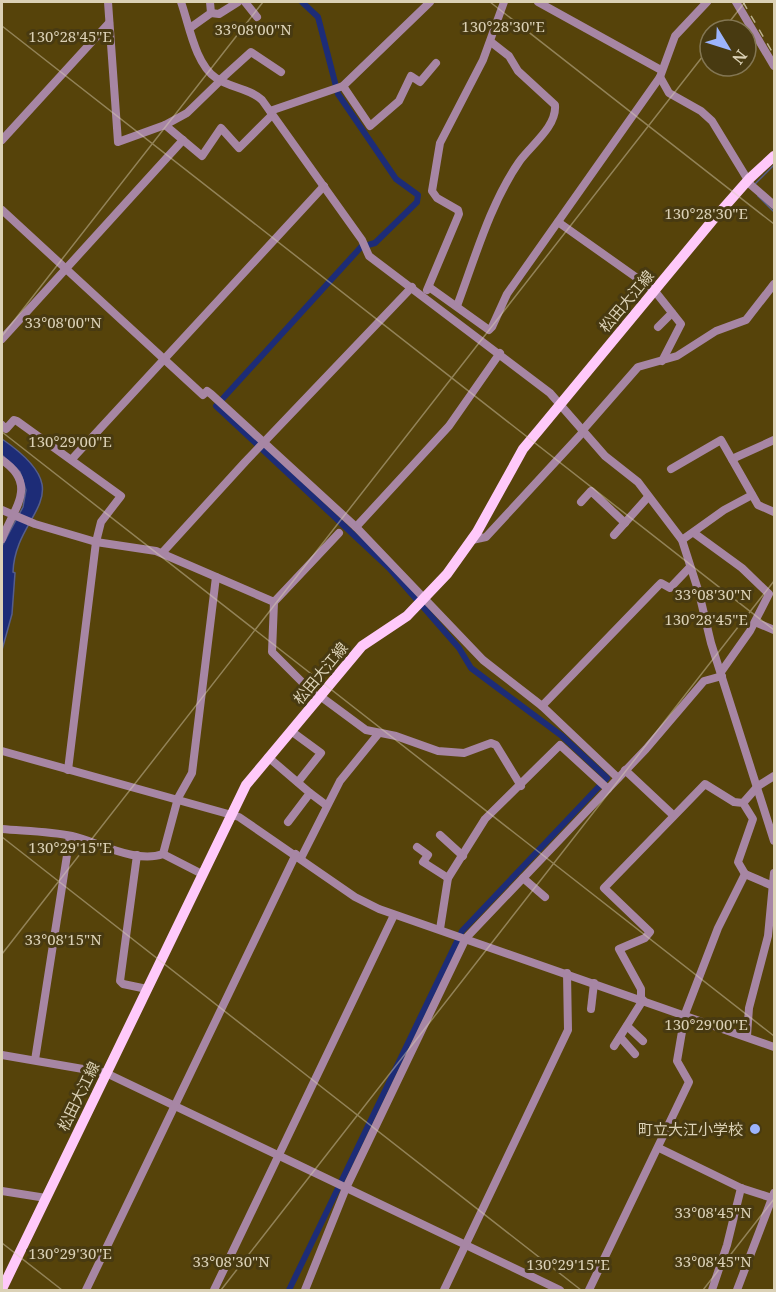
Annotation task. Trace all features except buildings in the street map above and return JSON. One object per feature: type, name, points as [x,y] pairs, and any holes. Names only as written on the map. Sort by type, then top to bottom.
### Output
[{"type":"main road","name":"松田大江線","points":[[2,1289],[246,785],[362,646],[422,601],[472,540],[523,449],[749,179],[774,156]]},
{"type":"street","points":[[108,2],[118,142],[165,125],[187,113],[251,52],[281,72]]},
{"type":"street","points":[[181,2],[201,60],[220,80],[252,93],[271,113],[362,240],[369,256],[500,353],[560,403],[605,456],[629,472],[682,540],[721,674],[774,841]]},
{"type":"street","points":[[210,2],[211,13]]},
{"type":"street","points":[[190,28],[211,13],[219,14],[238,2]]},
{"type":"street","points":[[245,2],[257,17]]},
{"type":"street","points":[[165,125],[202,156],[221,128],[239,148],[271,113],[343,86],[430,2]]},
{"type":"street","points":[[424,297],[459,214],[458,210],[437,198],[432,191],[440,143],[490,42],[504,2]]},
{"type":"street","points":[[538,2],[661,74],[669,93],[701,111],[712,122],[749,179],[774,205]]},
{"type":"street","points":[[429,287],[489,330],[492,327],[507,294],[661,74],[675,36],[707,2]]},
{"type":"street","points":[[736,2],[774,66]]},
{"type":"street","points":[[2,140],[109,23]]},
{"type":"street","points":[[457,306],[483,236],[514,171],[548,126],[556,109],[555,105],[518,71],[509,56],[490,42]]},
{"type":"street","points":[[343,86],[370,126],[399,101],[411,76],[420,82],[436,63]]},
{"type":"street","points":[[2,339],[183,140]]},
{"type":"street","points":[[72,459],[324,186]]},
{"type":"street","points":[[2,210],[203,395],[207,391],[227,408],[262,446],[356,527],[422,601],[483,660],[542,706],[618,778]]},
{"type":"street","points":[[558,222],[654,290],[681,324],[662,361]]},
{"type":"street","points":[[472,540],[486,537],[583,432],[638,367],[677,356],[728,325],[746,320],[774,284]]},
{"type":"street","points":[[162,553],[245,462],[412,287]]},
{"type":"street","points":[[658,327],[672,313]]},
{"type":"street","points":[[356,527],[449,426],[500,353]]},
{"type":"street","points":[[2,425],[6,429],[14,420],[18,421],[121,496],[101,522],[96,542],[68,770]]},
{"type":"street","points":[[671,469],[721,440],[758,505],[774,512]]},
{"type":"street","points":[[732,459],[774,440]]},
{"type":"street","points":[[2,460],[18,476],[22,489],[14,515],[2,539]]},
{"type":"street","points":[[581,502],[591,491],[625,523]]},
{"type":"street","points":[[682,540],[724,510],[752,495]]},
{"type":"street","points":[[614,535],[648,497]]},
{"type":"street","points":[[2,510],[35,524],[96,542],[162,553],[274,602]]},
{"type":"street","points":[[305,1290],[346,1188],[465,938],[608,789],[704,681],[721,674],[755,622],[769,594],[742,568],[694,532]]},
{"type":"street","points":[[339,533],[274,602],[272,652],[319,697],[366,730],[455,754],[491,743],[496,745],[521,786]]},
{"type":"street","points":[[542,706],[661,583],[669,588],[690,567]]},
{"type":"street","points":[[163,854],[178,798],[192,773],[216,577]]},
{"type":"street","points":[[755,622],[774,630]]},
{"type":"street","points":[[291,731],[321,753],[298,783]]},
{"type":"street","points":[[86,1290],[298,856],[314,835],[326,805],[340,781],[379,733]]},
{"type":"street","points":[[440,929],[448,878],[485,819],[560,745],[608,789]]},
{"type":"street","points":[[2,752],[178,798],[239,817],[355,897],[394,915],[453,933],[774,1047]]},
{"type":"street","points":[[268,758],[326,805]]},
{"type":"street","points":[[625,770],[673,815]]},
{"type":"street","points":[[743,803],[758,786],[774,776]]},
{"type":"street","points":[[614,1046],[642,999],[641,988],[619,949],[645,938],[650,932],[604,888],[705,784],[734,802],[743,803]]},
{"type":"street","points":[[288,822],[310,793]]},
{"type":"street","points":[[743,803],[753,819],[738,862],[745,873],[773,886]]},
{"type":"street","points":[[2,829],[70,836],[137,855],[163,854],[202,874]]},
{"type":"street","points":[[440,835],[463,856]]},
{"type":"street","points":[[35,1060],[70,836]]},
{"type":"street","points":[[417,847],[428,855],[423,862],[448,878]]},
{"type":"street","points":[[137,855],[120,981],[123,984],[147,988]]},
{"type":"street","points":[[589,1290],[689,1082],[677,1060],[685,1014],[718,928],[745,873]]},
{"type":"street","points":[[747,1036],[749,1008],[768,936],[774,873]]},
{"type":"street","points":[[523,878],[545,897]]},
{"type":"street","points":[[214,1290],[280,1157],[394,915]]},
{"type":"street","points":[[444,1290],[568,1030],[567,974]]},
{"type":"street","points":[[591,1009],[594,983]]},
{"type":"street","points":[[627,1026],[643,1041]]},
{"type":"street","points":[[620,1037],[635,1053]]},
{"type":"street","points":[[2,1055],[106,1073],[560,1290]]},
{"type":"street","points":[[659,1148],[741,1188],[773,1195],[737,1290]]},
{"type":"street","points":[[712,1290],[728,1245],[741,1188]]},
{"type":"street","points":[[2,1191],[46,1198]]},
{"type":"shaded area","points":[[2,439],[26,459],[39,475],[42,490],[39,504],[17,551],[13,572],[15,573],[12,614],[2,650],[2,546],[23,507],[26,490],[20,472],[2,455]]},
{"type":"waterway","points":[[289,1290],[462,931],[607,778],[562,736],[471,668],[459,648],[389,568],[216,406],[361,247],[375,243],[417,202],[418,195],[396,179],[338,94],[318,17],[302,2]]},
{"type":"waterway","points":[[755,184],[774,165]]},
{"type":"waterway","points":[[758,196],[774,212]]},
{"type":"railway","points":[[743,2],[774,55]]},
{"type":"place","name":"町立大江小学校","points":[[755,1129]]}]
